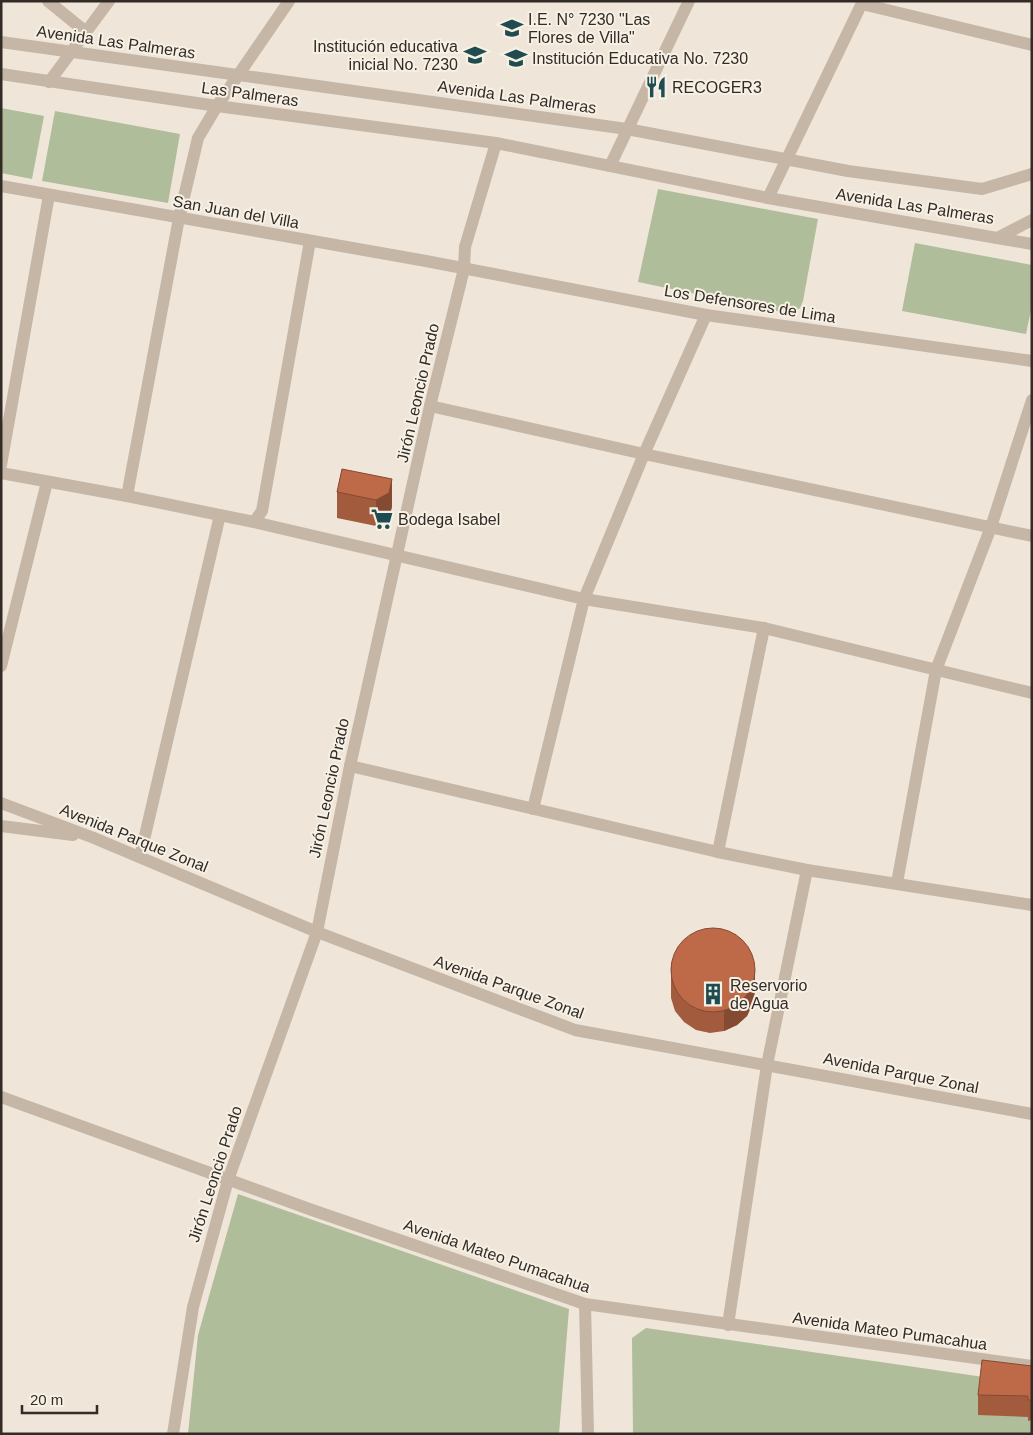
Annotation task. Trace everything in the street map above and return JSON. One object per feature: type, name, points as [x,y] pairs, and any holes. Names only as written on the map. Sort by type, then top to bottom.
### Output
[{"type":"street","points":[[48,1],[86,32]]},
{"type":"street","points":[[49,82],[109,1]]},
{"type":"street","points":[[127,496],[179,218],[198,138],[216,106],[288,1]]},
{"type":"street","points":[[610,166],[689,1]]},
{"type":"street","points":[[768,198],[863,3],[1032,45]]},
{"type":"street","name":"Avenida Las Palmeras","points":[[1,42],[628,129],[848,170],[982,189],[1032,174]]},
{"type":"street","name":"Las Palmeras","points":[[1,74],[216,106],[496,143]]},
{"type":"street","name":"Avenida Las Palmeras","points":[[496,143],[768,198],[997,238],[1032,220]]},
{"type":"street","name":"Jirón Leoncio Prado","points":[[174,1434],[193,1307],[228,1180],[316,932],[350,766],[430,406],[464,269],[465,247],[496,143]]},
{"type":"street","name":"San Juan del Villa","points":[[1,186],[464,269]]},
{"type":"street","points":[[1,465],[49,195]]},
{"type":"street","points":[[997,238],[1032,244]]},
{"type":"street","points":[[254,522],[262,511],[310,241]]},
{"type":"street","name":"Los Defensores de Lima","points":[[464,269],[706,315],[1032,361]]},
{"type":"street","points":[[532,809],[584,599],[644,454],[706,315]]},
{"type":"street","points":[[897,884],[936,670],[991,527],[1032,400]]},
{"type":"street","points":[[430,406],[644,454],[1032,536]]},
{"type":"street","points":[[1,473],[254,522],[584,599],[764,628],[1032,693]]},
{"type":"street","points":[[1,666],[47,482]]},
{"type":"street","points":[[140,857],[220,515]]},
{"type":"street","points":[[718,852],[764,628]]},
{"type":"street","points":[[350,766],[718,852],[807,870],[1032,905]]},
{"type":"street","name":"Avenida Parque Zonal","points":[[1,803],[94,838],[316,932],[575,1030],[1032,1114]]},
{"type":"street","points":[[1,826],[94,838]]},
{"type":"street","points":[[728,1325],[767,1065],[807,870]]},
{"type":"street","name":"Avenida Mateo Pumacahua","points":[[1,1097],[228,1180],[585,1304],[1032,1366]]},
{"type":"street","points":[[585,1304],[588,1434]]},
{"type":"green space","points":[[1,108],[44,116],[32,179],[1,173]]},
{"type":"green space","points":[[55,111],[180,134],[168,203],[42,181]]},
{"type":"green space","points":[[658,189],[818,219],[803,301],[800,308],[791,314],[638,282]]},
{"type":"green space","points":[[915,243],[1032,265],[1032,305],[1026,334],[902,311]]},
{"type":"green space","points":[[238,1194],[569,1309],[559,1434],[188,1434],[198,1335]]},
{"type":"green space","points":[[646,1328],[1032,1384],[1032,1434],[633,1434],[632,1338]]},
{"type":"building","points":[[342,469],[392,479],[389,493],[376,500],[337,492]]},
{"type":"building","name":"Reservorio de Agua","points":[[713,928],[729,931],[743,940],[752,954],[755,970],[752,986],[743,1000],[729,1009],[713,1012],[697,1009],[683,1000],[674,986],[671,970],[674,954],[683,940],[697,931]]},
{"type":"building","points":[[982,1360],[1032,1366],[1032,1400],[1028,1400],[1028,1396],[978,1395]]},
{"type":"place","name":"I.E. N° 7230 \"Las Flores de Villa\"","points":[[512,28]]},
{"type":"place","name":"Institución educativa inicial No. 7230","points":[[475,55]]},
{"type":"place","name":"Institución Educativa No. 7230","points":[[516,58]]},
{"type":"place","name":"RECOGER3","points":[[656,87]]},
{"type":"place","name":"Bodega Isabel","points":[[382,519]]},
{"type":"place","name":"Reservorio de Agua","points":[[713,994]]}]
